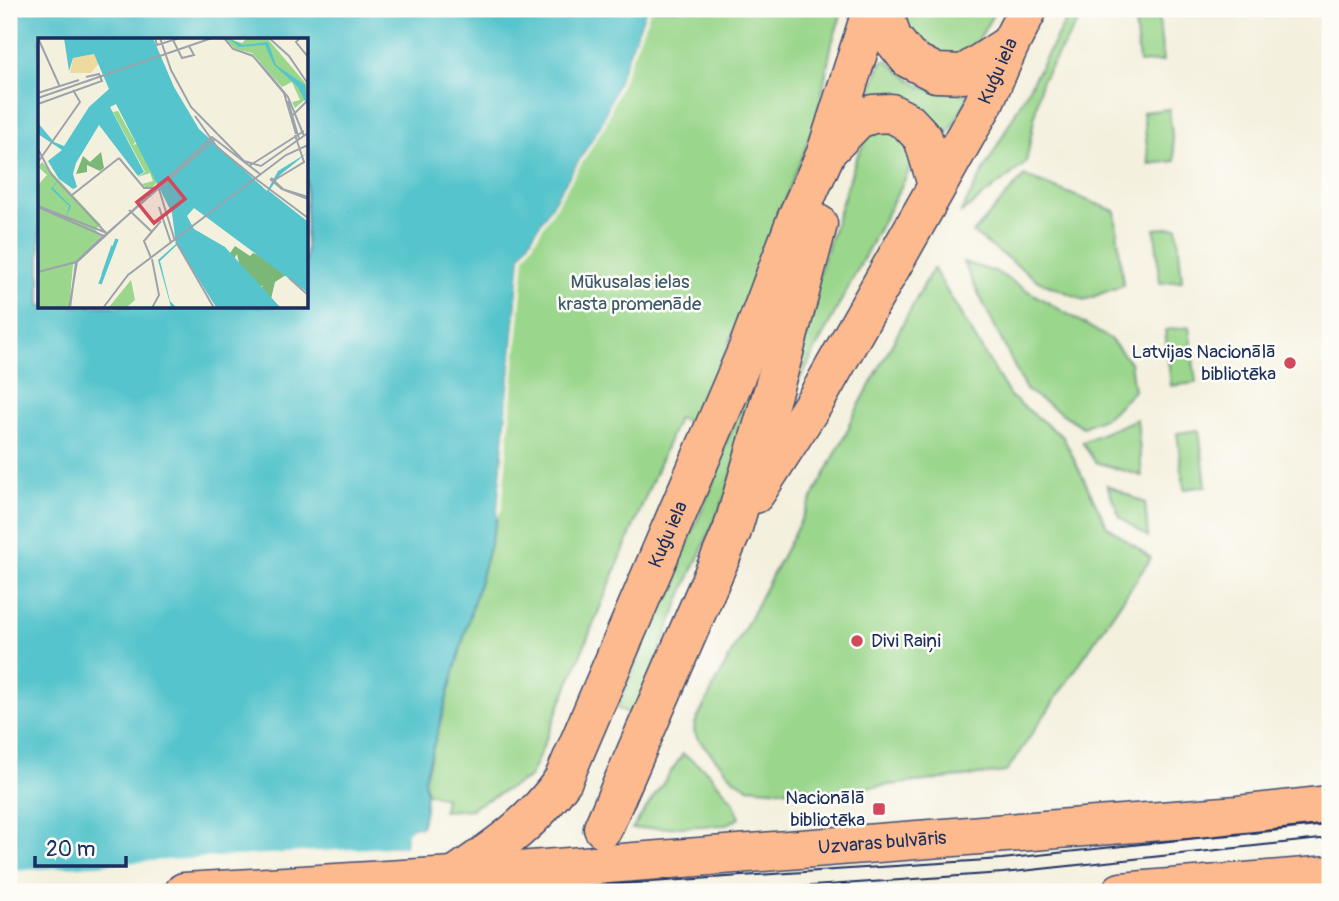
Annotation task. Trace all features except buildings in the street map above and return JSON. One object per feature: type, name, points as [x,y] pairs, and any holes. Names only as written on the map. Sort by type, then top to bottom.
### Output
[{"type":"main road","name":"Kuģu iela","points":[[443,876],[513,836],[548,801],[562,780],[748,348],[797,217],[826,153],[872,9]]},
{"type":"main road","points":[[885,9],[892,38],[909,59],[936,73],[964,74],[1010,44]]},
{"type":"main road","name":"Kuģu iela","points":[[732,531],[817,398],[982,105],[1028,9]]},
{"type":"main road","points":[[826,153],[859,119],[873,114],[891,113],[908,121],[923,138],[937,184]]},
{"type":"main road","name":"Kuģu iela","points":[[603,828],[732,531],[783,356],[822,207],[826,153]]},
{"type":"main road","name":"Uzvaras bulvāris","points":[[184,892],[443,876],[1238,815],[1330,805]]},
{"type":"main road","points":[[1121,892],[1330,875]]},
{"type":"green space","name":"Mūkusalas ielas krasta promenāde","points":[[647,9],[843,9],[832,43],[817,118],[697,424],[678,418],[529,778],[472,809],[443,811],[445,798],[427,793],[424,780],[497,519],[521,256],[602,124]]},
{"type":"green space","points":[[904,9],[996,9],[977,43],[970,50],[951,57],[924,48],[905,25]]},
{"type":"green space","points":[[1072,9],[1086,9],[1041,82],[1026,163],[960,214]]},
{"type":"green space","points":[[1134,9],[1158,9],[1163,61],[1139,63]]},
{"type":"green space","points":[[886,60],[919,86],[934,91],[967,93],[967,100],[948,134],[944,135],[928,115],[913,105],[871,97],[870,93],[882,61]]},
{"type":"green space","points":[[1169,109],[1175,161],[1149,164],[1143,112]]},
{"type":"green space","points":[[874,131],[900,137],[913,161],[787,404],[818,277],[856,159],[866,139]]},
{"type":"green space","points":[[1024,176],[1115,211],[1123,285],[1085,300],[1040,282],[973,233]]},
{"type":"green space","points":[[1177,227],[1182,281],[1160,283],[1155,229]]},
{"type":"green space","points":[[963,262],[996,272],[1110,339],[1130,362],[1134,391],[1108,416],[1083,427],[1026,390]]},
{"type":"green space","points":[[933,268],[1010,396],[1063,437],[1107,526],[1151,558],[1006,772],[818,793],[747,787],[734,779],[698,739],[694,731],[695,723],[849,424]]},
{"type":"green space","points":[[1189,327],[1196,383],[1171,386],[1165,330]]},
{"type":"green space","points":[[765,353],[726,495],[685,587],[634,716],[617,708],[717,474],[718,462]]},
{"type":"green space","points":[[1137,419],[1142,476],[1095,462],[1082,442]]},
{"type":"green space","points":[[1199,430],[1206,486],[1184,489],[1177,433]]},
{"type":"green space","points":[[1107,485],[1145,503],[1148,537],[1120,517]]},
{"type":"green space","points":[[683,754],[706,770],[733,801],[740,818],[725,825],[632,829]]},
{"type":"water","points":[[9,9],[647,9],[602,124],[521,256],[497,519],[424,780],[426,798],[421,828],[412,827],[406,839],[406,846],[9,892]]},
{"type":"pier","points":[[647,9],[651,9],[605,125],[525,257],[502,508],[497,519],[521,256],[602,124]]},
{"type":"pier","points":[[412,827],[424,828],[410,834],[402,892],[9,892],[9,871],[406,846],[407,832]]},
{"type":"tunnel","points":[[576,892],[600,836]]},
{"type":"tram line","points":[[500,892],[1002,859],[1330,824]]},
{"type":"tram line","points":[[724,892],[1003,873],[1330,838]]},
{"type":"place","name":"Latvijas Nacionālā bibliotēka","points":[[1290,363]]},
{"type":"place","name":"Divi Raiņi","points":[[857,641]]},
{"type":"place","name":"Nacionālā bibliotēka","points":[[879,809]]}]
